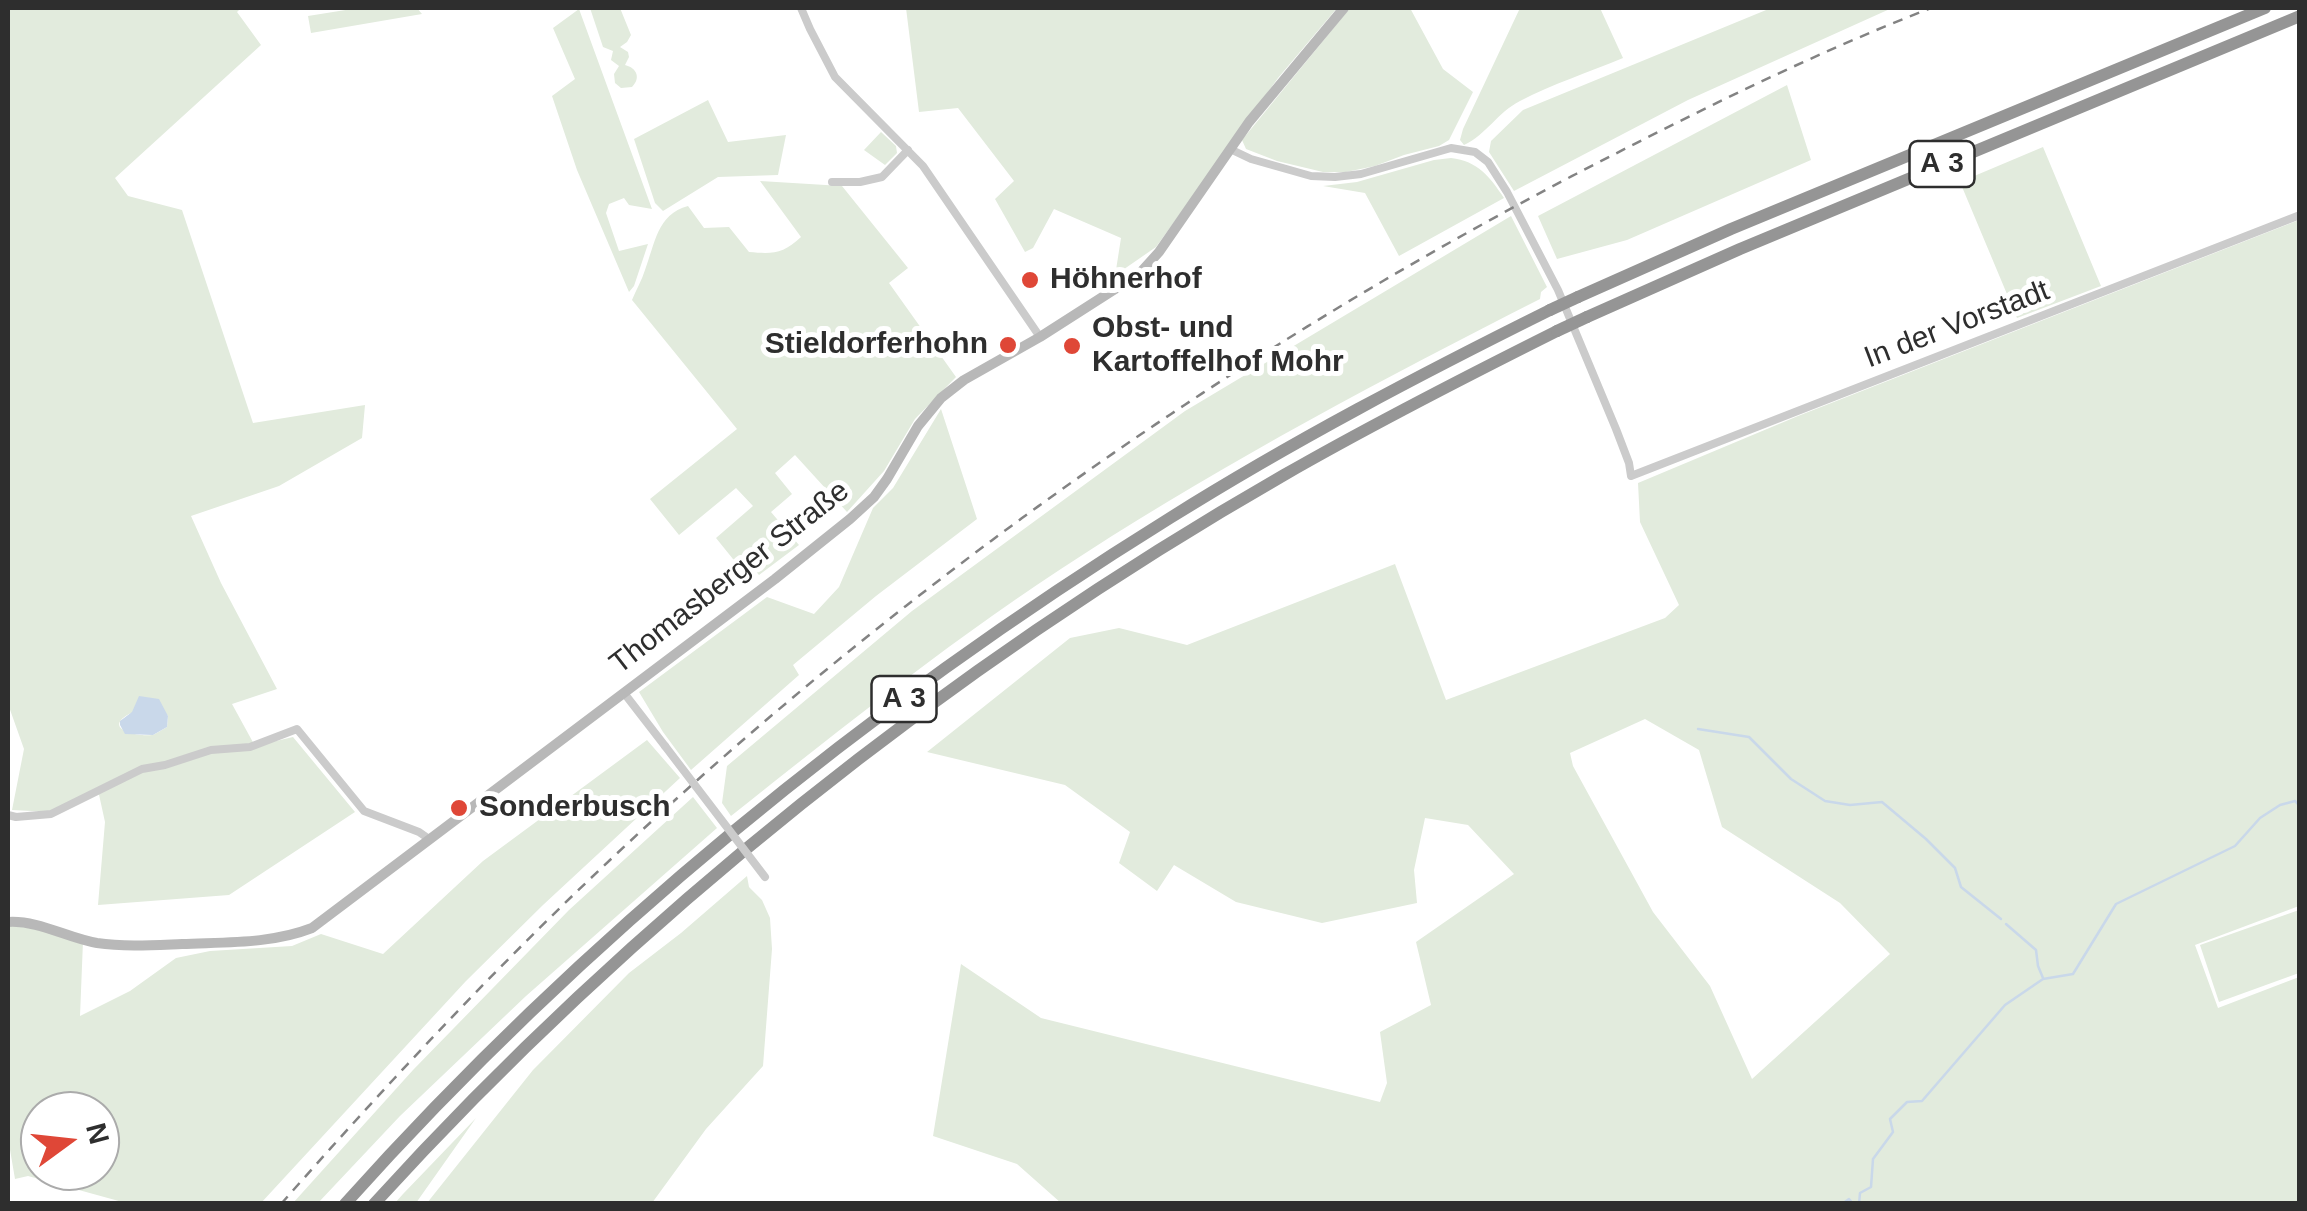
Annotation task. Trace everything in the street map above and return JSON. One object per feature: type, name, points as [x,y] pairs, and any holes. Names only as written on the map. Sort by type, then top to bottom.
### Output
[{"type":"highway","name":"A 3","points":[[344,1204],[480,1063],[615,935],[759,810],[904,699],[1065,585],[1204,497],[1364,405],[1578,297],[2265,8]]},
{"type":"highway","name":"A 3","points":[[374,1204],[494,1079],[628,952],[776,826],[917,717],[1078,603],[1216,516],[1375,424],[1587,318],[1740,248],[2300,16]]},
{"type":"main road","name":"Thomasberger Straße","points":[[8,922],[26,922],[98,943],[144,945],[282,938],[312,928],[624,694],[862,508],[888,479],[918,426],[941,398],[1140,272],[1159,252],[1287,74],[1344,8]]},
{"type":"street","points":[[802,8],[835,77],[923,166],[1040,338]]},
{"type":"street","name":"In der Vorstadt","points":[[1230,149],[1310,176],[1335,178],[1451,148],[1474,152],[1488,162],[1508,192],[1558,290],[1616,429],[1631,476],[2300,215]]},
{"type":"street","points":[[832,182],[882,177],[908,150]]},
{"type":"street","points":[[624,694],[774,886]]},
{"type":"street","points":[[8,815],[51,814],[142,769],[211,750],[250,747],[297,730],[364,812],[429,840]]},
{"type":"shaded area","points":[[8,8],[241,8],[237,12],[261,45],[115,178],[128,196],[182,210],[253,423],[365,405],[362,438],[279,486],[191,516],[277,689],[232,704],[255,746],[293,737],[355,812],[229,895],[98,905],[105,822],[98,790],[52,812],[12,810],[24,749],[8,704]],"holes":[[[163,710],[168,716],[167,727],[152,735],[131,733],[119,724],[129,714],[141,711]]]},
{"type":"shaded area","points":[[358,8],[417,8],[422,14],[311,33],[308,16]]},
{"type":"shaded area","points":[[590,8],[620,8],[631,35],[620,47],[628,52],[625,65],[636,74],[632,87],[621,88],[615,83],[614,74],[619,66],[611,60],[613,51],[603,47]]},
{"type":"shaded area","points":[[906,8],[1337,8],[1278,78],[1156,247],[1104,283],[1116,270],[1121,238],[1054,209],[1033,248],[1025,252],[995,199],[1014,181],[958,108],[919,112]]},
{"type":"shaded area","points":[[1350,8],[1410,8],[1443,69],[1473,92],[1449,140],[1346,172],[1323,172],[1246,149],[1242,140]]},
{"type":"shaded area","points":[[1520,8],[1600,8],[1623,58],[1520,101],[1464,145],[1460,140],[1463,129]]},
{"type":"shaded area","points":[[1771,8],[1892,8],[1688,100],[1514,191],[1489,152],[1491,141],[1523,110]]},
{"type":"shaded area","points":[[579,9],[652,209],[629,205],[624,198],[609,204],[606,213],[619,251],[648,244],[629,292],[577,170],[552,96],[575,79],[553,28]]},
{"type":"shaded area","points":[[1787,85],[1811,160],[1627,240],[1557,259],[1538,216]]},
{"type":"shaded area","points":[[708,100],[728,142],[786,135],[778,175],[718,177],[663,211],[655,203],[634,139]]},
{"type":"shaded area","points":[[881,132],[896,146],[897,153],[885,165],[864,150]]},
{"type":"shaded area","points":[[2043,147],[2101,286],[2017,318],[1960,182]]},
{"type":"shaded area","points":[[1451,158],[1482,171],[1504,198],[1399,256],[1365,193],[1323,186],[1357,182]]},
{"type":"shaded area","points":[[760,181],[842,186],[908,268],[889,283],[956,377],[915,419],[884,471],[847,512],[795,455],[775,473],[792,494],[771,512],[799,545],[759,575],[744,558],[737,564],[716,538],[753,506],[736,488],[679,535],[650,499],[737,429],[632,300],[663,223],[688,206],[704,228],[729,227],[749,252],[777,252],[801,237]]},
{"type":"shaded area","points":[[1511,216],[1547,287],[1540,299],[1309,420],[1084,554],[948,648],[731,816],[722,803],[727,766],[912,611],[1185,411]]},
{"type":"shaded area","points":[[2299,220],[2299,906],[2195,945],[2218,1008],[2299,977],[2299,1203],[1061,1203],[1017,1164],[933,1136],[961,964],[1041,1018],[1380,1102],[1387,1083],[1380,1032],[1431,1005],[1416,942],[1514,874],[1468,825],[1425,818],[1414,870],[1417,903],[1322,923],[1236,902],[1174,865],[1157,891],[1119,863],[1130,832],[1065,785],[927,752],[1070,638],[1119,628],[1187,645],[1395,564],[1446,700],[1665,618],[1679,605],[1640,522],[1638,483],[1798,416]],"holes":[[[1645,719],[1699,750],[1722,827],[1840,903],[1890,954],[1752,1079],[1710,986],[1653,912],[1573,766],[1570,753]]]},
{"type":"shaded area","points":[[941,409],[977,519],[793,665],[799,675],[691,770],[639,692],[767,597],[814,614],[839,587],[873,508],[893,488]]},
{"type":"shaded area","points":[[647,740],[680,778],[466,981],[261,1203],[126,1203],[82,1191],[120,1191],[120,1091],[20,1091],[20,1178],[15,1179],[8,1138],[8,926],[83,941],[80,1016],[130,991],[176,958],[210,951],[292,946],[321,934],[383,954],[483,861]]},
{"type":"shaded area","points":[[693,797],[717,828],[526,996],[400,1116],[318,1203],[293,1203],[413,1070],[569,910]]},
{"type":"shaded area","points":[[747,876],[749,887],[762,900],[770,918],[772,949],[763,1066],[706,1129],[652,1203],[427,1203],[533,1070],[629,973]]},
{"type":"shaded area","points":[[2299,910],[2299,973],[2219,1002],[2200,945]]},
{"type":"shaded area","points":[[476,1118],[416,1203],[395,1203],[403,1194]]},
{"type":"water","points":[[139,696],[159,699],[168,716],[167,727],[153,735],[125,734],[120,721],[132,712]]},
{"type":"waterway","points":[[1698,729],[1749,737],[1791,779],[1825,801],[1850,805],[1882,802],[1955,868],[1961,887],[2001,919]]},
{"type":"waterway","points":[[1859,1204],[1860,1193],[1871,1187],[1873,1159],[1893,1132],[1890,1119],[1907,1102],[1922,1101],[2005,1005],[2043,979],[2073,974],[2116,904],[2235,846],[2260,818],[2280,805],[2295,801],[2300,806]]},
{"type":"waterway","points":[[2006,924],[2036,950],[2043,978]]},
{"type":"waterway","points":[[1842,1204],[1849,1199],[1853,1204]]},
{"type":"railway","points":[[281,1204],[441,1028],[610,860],[833,664],[1069,484],[1317,320],[1446,245],[1707,108],[1931,8]]},
{"type":"place","name":"Höhnerhof","points":[[1030,280]]},
{"type":"place","name":"Stieldorferhohn","points":[[1008,345]]},
{"type":"place","name":"Obst- und Kartoffelhof Mohr","points":[[1072,346]]},
{"type":"place","name":"Sonderbusch","points":[[459,808]]}]
